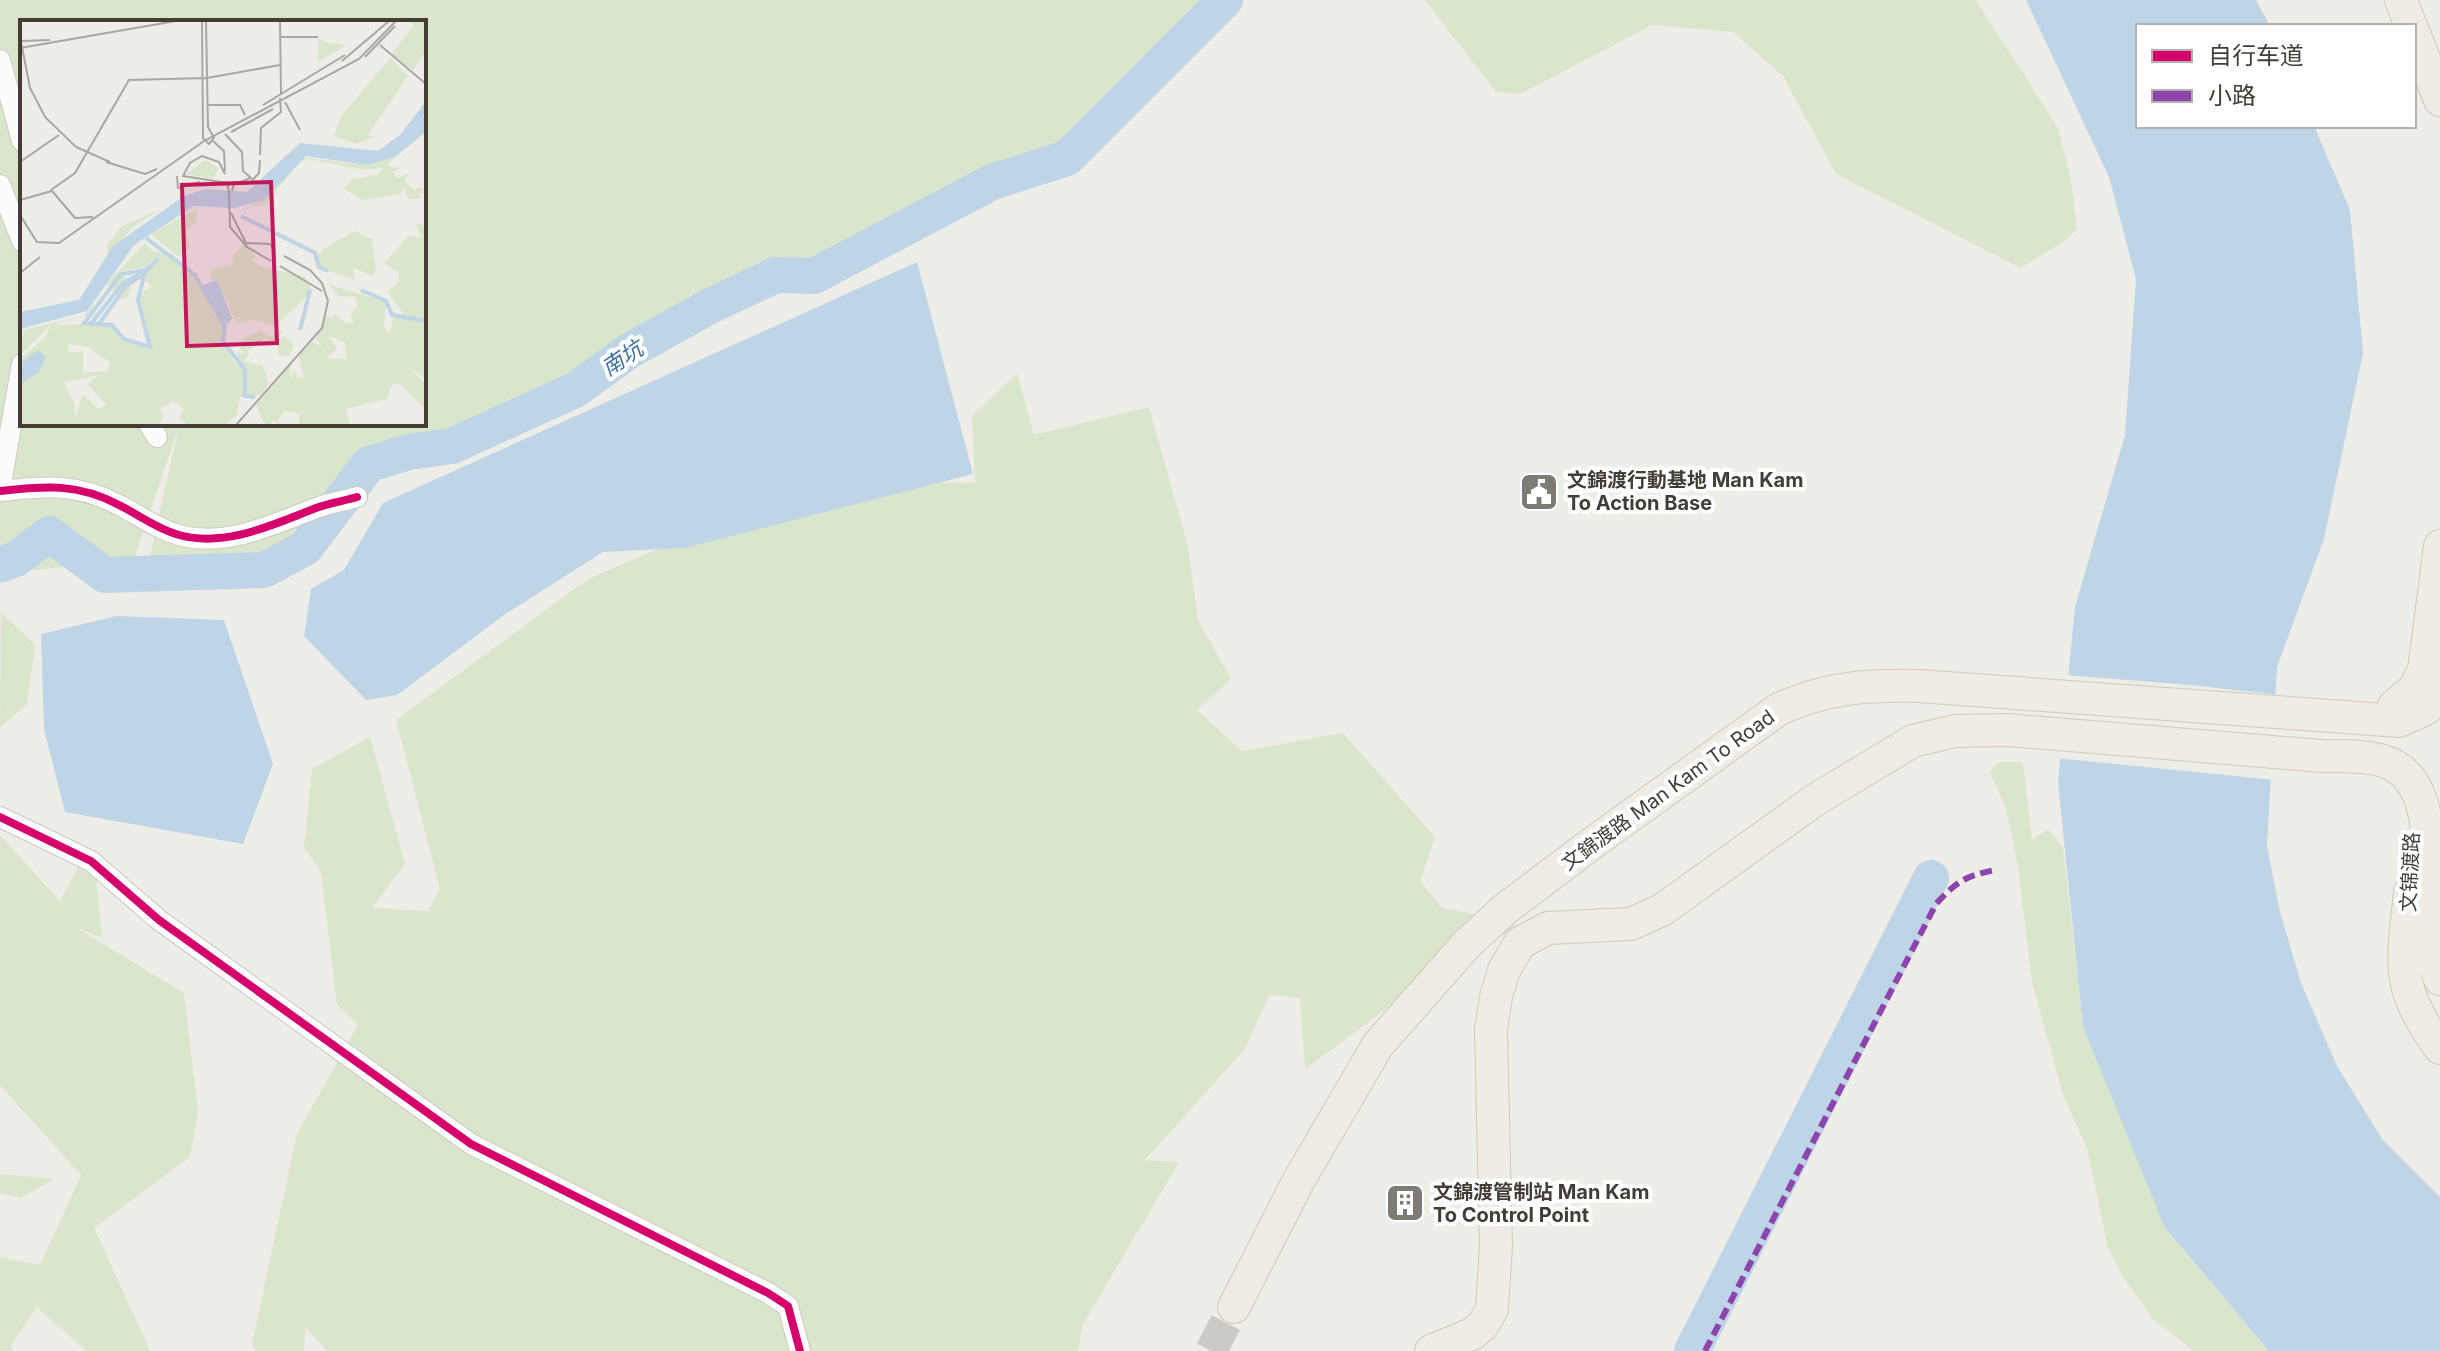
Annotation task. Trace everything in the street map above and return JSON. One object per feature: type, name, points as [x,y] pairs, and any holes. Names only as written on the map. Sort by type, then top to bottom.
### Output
[{"type":"main road","points":[[2401,0],[2410,24]]},
{"type":"main road","points":[[2416,38],[2440,100]]},
{"type":"main road","points":[[2324,717],[2388,708],[2414,689],[2428,656],[2440,546]]},
{"type":"main road","name":"文錦渡路 Man Kam To Road","points":[[1234,1307],[1299,1180],[1378,1045],[1466,945],[1505,909],[1779,709],[1806,697],[1868,685],[2010,692],[2324,717]]},
{"type":"main road","points":[[2324,717],[2375,721],[2408,719],[2426,709],[2440,688]]},
{"type":"main road","points":[[1431,1351],[1472,1334],[1483,1325],[1492,1309],[1496,1246],[1491,1030],[1504,970],[1520,943],[1548,928],[1631,924],[1662,910],[1815,800],[1913,741],[1955,731],[2007,730],[2322,756]]},
{"type":"main road","name":"文锦渡路","points":[[2322,756],[2384,761],[2408,774],[2416,783],[2427,814],[2427,916],[2440,979]]},
{"type":"main road","name":"文锦渡路","points":[[2322,756],[2355,763],[2378,773],[2398,789],[2408,804],[2414,824],[2414,849],[2404,973],[2412,1005],[2440,1048]]},
{"type":"street","points":[[0,60],[20,134]]},
{"type":"street","points":[[0,185],[20,236]]},
{"type":"street","points":[[20,375],[0,490],[50,486],[92,492],[147,522],[181,536],[220,537],[251,532],[318,507],[357,497]]},
{"type":"street","points":[[0,817],[91,861],[159,920],[471,1144],[778,1299],[788,1306],[800,1351]]},
{"type":"green space","points":[[0,0],[1221,0],[1067,158],[1009,176],[814,276],[776,275],[678,324],[696,285],[669,328],[543,405],[369,464],[305,548],[281,561],[146,574],[179,426],[129,574],[90,564],[0,574]]},
{"type":"green space","points":[[1425,0],[1976,0],[2058,128],[2071,180],[2077,229],[2067,239],[2021,268],[1836,174],[1783,76],[1733,32],[1652,25],[1520,94],[1496,92]]},
{"type":"green space","points":[[1017,373],[1034,435],[1149,407],[1188,546],[1198,620],[1231,679],[1197,710],[1242,751],[1343,733],[1435,837],[1420,881],[1441,907],[1519,925],[1388,1008],[1305,1069],[1300,998],[1269,995],[1245,1049],[1145,1160],[1179,1162],[1082,1326],[1078,1351],[327,1351],[305,1327],[304,1351],[256,1351],[252,1344],[297,1134],[358,1025],[337,1005],[321,872],[304,848],[312,769],[370,737],[405,864],[372,908],[428,911],[440,889],[396,720],[588,579],[702,530],[898,482],[975,483],[972,416]]},
{"type":"green space","points":[[1,612],[35,645],[27,704],[0,728]]},
{"type":"green space","points":[[2001,762],[2023,762],[2032,840],[2048,829],[2063,847],[2083,1027],[2169,1234],[2269,1351],[2194,1351],[2152,1318],[2125,1280],[2108,1248],[2087,1148],[2063,1095],[2032,982],[2018,866],[2006,808],[1990,772]]},
{"type":"green space","points":[[0,835],[60,901],[78,867],[96,878],[102,938],[75,927],[184,993],[198,1111],[190,1157],[94,1228],[150,1351],[86,1351],[37,1307],[11,1345],[13,1351],[0,1351],[0,1257],[40,1265],[81,1175],[0,1085]]},
{"type":"green space","points":[[0,1174],[54,1179],[21,1198],[0,1193]]},
{"type":"water","points":[[2026,0],[2256,0],[2269,24],[2136,24],[2136,128],[2315,128],[2350,210],[2363,353],[2324,539],[2277,667],[2267,846],[2280,912],[2301,983],[2337,1066],[2382,1139],[2440,1197],[2440,1351],[2269,1351],[2165,1228],[2083,1027],[2058,782],[2075,607],[2125,435],[2136,279],[2109,177]]},
{"type":"water","points":[[917,262],[973,474],[685,548],[603,552],[504,615],[397,695],[366,700],[304,636],[311,589],[344,570],[383,503]]},
{"type":"water","points":[[116,616],[224,620],[273,764],[243,844],[65,812],[44,729],[41,634]]},
{"type":"pier","points":[[2064,675],[2279,695],[2275,780],[2056,758]]},
{"type":"waterway","name":"南坑","points":[[0,565],[16,559],[49,534],[105,575],[264,570],[305,548],[369,464],[409,452],[452,446],[575,390],[629,351],[710,306],[776,275],[814,276],[992,182],[1067,158],[1225,0]]},
{"type":"waterway","points":[[1692,1351],[1931,878]]},
{"type":"tunnel","points":[[1211,1351],[1234,1307]]},
{"type":"marked path","points":[[1705,1351],[1936,904],[1962,881],[1995,870]]},
{"type":"cycle path","points":[[0,491],[47,487],[89,493],[179,535],[214,539],[267,527],[321,506],[357,497]]},
{"type":"cycle path","points":[[0,817],[91,861],[159,920],[471,1144],[768,1293],[788,1306],[800,1351]]},
{"type":"place","name":"文錦渡行動基地 Man Kam To Action Base","points":[[1539,492]]},
{"type":"place","name":"文錦渡管制站 Man Kam To Control Point","points":[[1405,1203]]}]
